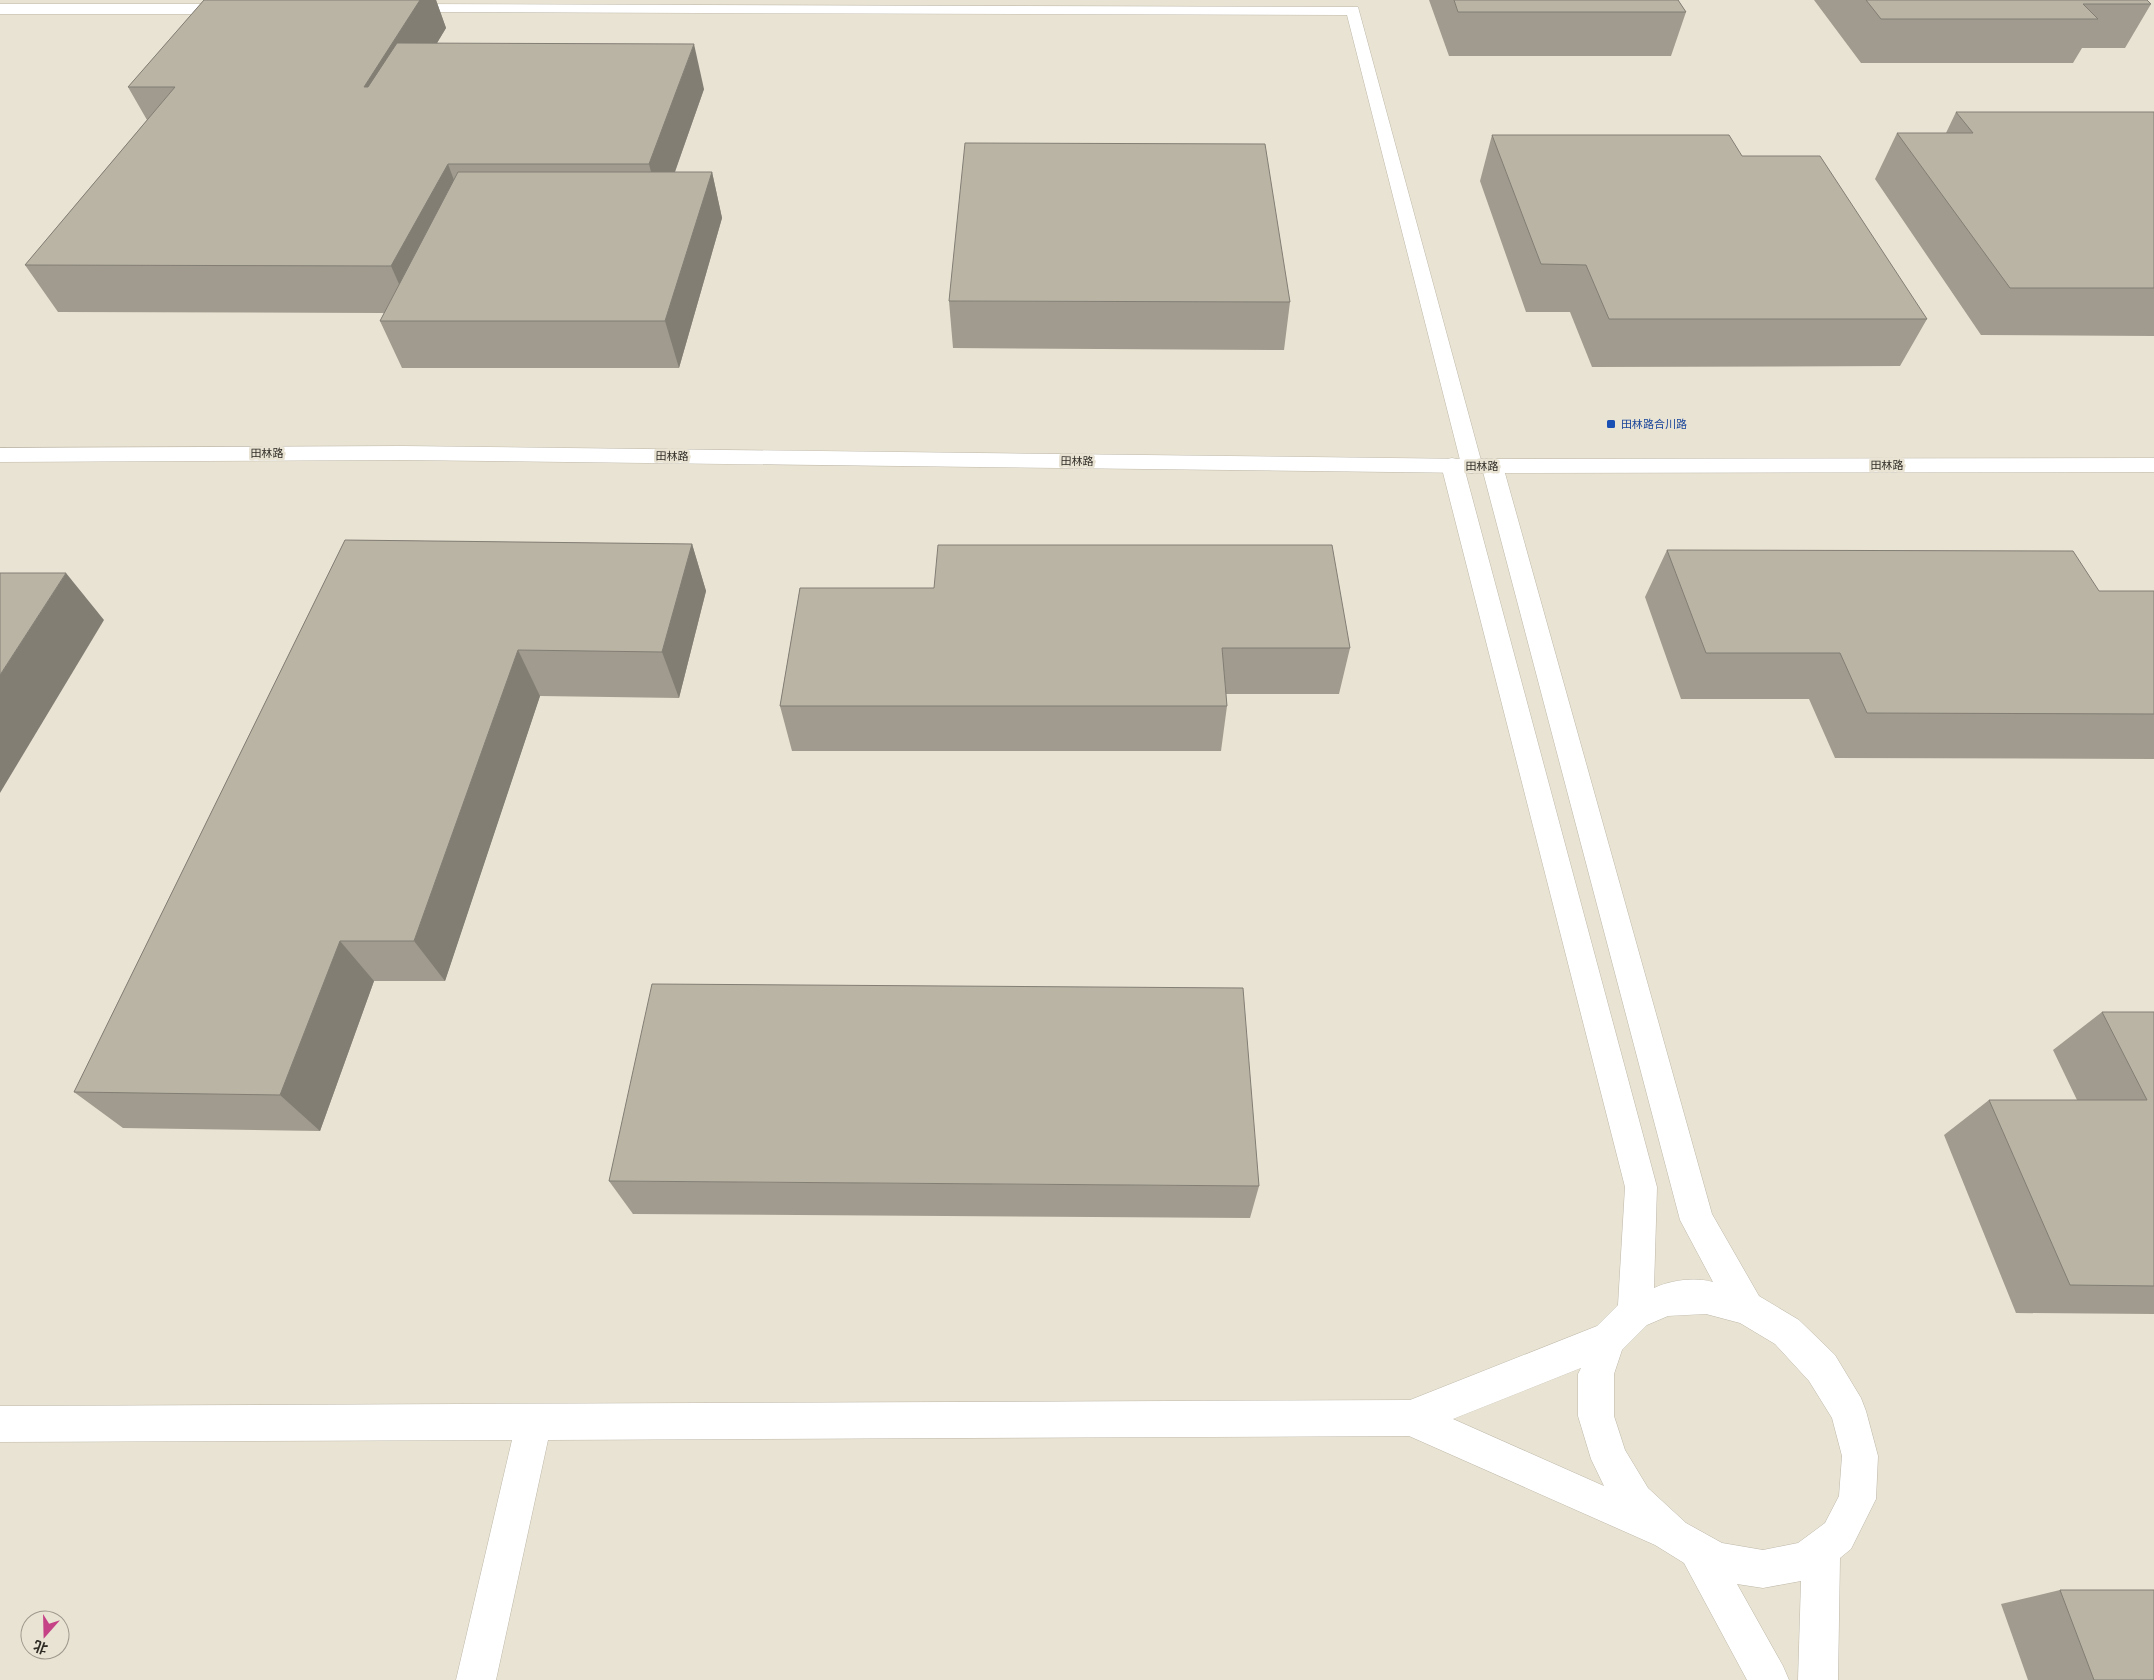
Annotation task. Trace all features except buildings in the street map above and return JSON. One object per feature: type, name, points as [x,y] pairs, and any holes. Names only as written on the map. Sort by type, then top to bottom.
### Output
[{"type":"street","points":[[388,9],[1352,5],[1472,466],[1641,1187],[1640,1252],[1634,1313]]},
{"type":"street","points":[[0,9],[249,9]]},
{"type":"street","name":"田林路","points":[[0,455],[402,453],[1472,466],[2154,464]]},
{"type":"street","points":[[1472,466],[1696,1220],[1747,1308]]},
{"type":"street","points":[[1410,1418],[1685,1543],[1717,1561],[1763,1569],[1806,1561],[1838,1536],[1856,1499],[1860,1456],[1848,1411],[1822,1368],[1787,1332],[1747,1308],[1706,1297],[1668,1299],[1634,1313],[1609,1339],[1596,1374],[1596,1416],[1609,1459],[1635,1501],[1685,1543],[1769,1680]]},
{"type":"street","points":[[0,1424],[1410,1418],[1609,1339]]},
{"type":"street","points":[[476,1680],[534,1422]]},
{"type":"street","points":[[1818,1680],[1821,1550]]},
{"type":"place","name":"田林路合川路","points":[[1611,424]]}]
